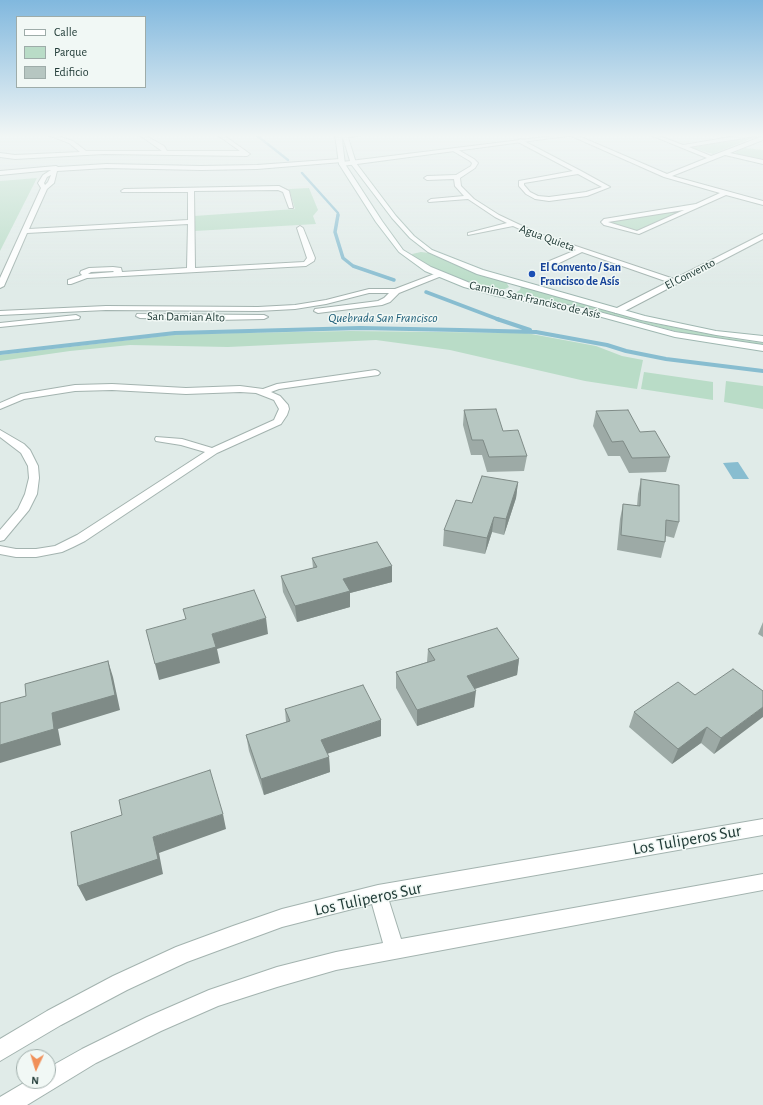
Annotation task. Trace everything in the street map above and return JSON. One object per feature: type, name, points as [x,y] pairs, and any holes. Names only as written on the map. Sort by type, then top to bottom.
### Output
[{"type":"street","points":[[0,286],[44,188],[47,186]]},
{"type":"street","name":"Camino San Francisco de Asís","points":[[356,186],[392,240],[408,257],[440,275],[497,294],[588,311],[675,334],[763,348]]},
{"type":"street","name":"Camino San Francisco de Asís","points":[[370,186],[388,210],[412,237],[430,251],[463,266],[618,311],[679,326],[763,339]]},
{"type":"street","name":"Agua Quieta","points":[[458,186],[469,197],[484,208],[512,224],[535,234],[675,282]]},
{"type":"street","points":[[521,186],[528,193],[541,199],[549,199],[600,190],[607,187],[604,186]]},
{"type":"street","points":[[592,186],[600,190]]},
{"type":"street","points":[[699,186],[763,203]]},
{"type":"street","points":[[124,191],[281,188],[286,191],[291,207]]},
{"type":"street","points":[[191,190],[192,271]]},
{"type":"street","points":[[697,206],[606,220],[604,222],[606,224],[637,233],[697,206],[725,193]]},
{"type":"street","points":[[430,201],[469,197]]},
{"type":"street","points":[[372,212],[388,210]]},
{"type":"street","points":[[25,231],[191,222]]},
{"type":"street","name":"Agua Quieta","points":[[470,234],[512,224]]},
{"type":"street","points":[[71,282],[86,276],[85,272],[91,270],[115,269],[119,270],[118,274],[306,264],[311,258],[300,228]]},
{"type":"street","name":"El Convento","points":[[618,311],[763,236]]},
{"type":"street","name":"Agua Quieta","points":[[550,264],[582,250]]},
{"type":"street","points":[[408,257],[409,254],[414,252],[430,251]]},
{"type":"street","name":"San Damian Alto","points":[[0,313],[106,308],[272,309],[312,305],[359,293],[373,291],[396,291],[440,275]]},
{"type":"street","points":[[497,294],[513,289],[517,282]]},
{"type":"street","name":"San Damian Alto","points":[[0,325],[53,319],[107,316],[243,318],[290,315],[372,304],[387,300],[396,291]]},
{"type":"street","points":[[359,293],[358,298],[360,301],[365,304],[372,304]]},
{"type":"street","points":[[262,392],[277,387],[314,380],[375,373]]},
{"type":"street","points":[[0,406],[30,395],[87,387],[186,391],[240,389],[262,392],[273,396],[283,405],[284,412],[281,419],[267,428],[213,451],[81,538],[69,544],[58,549],[36,553],[16,553],[0,550]]},
{"type":"street","points":[[0,433],[20,446],[26,452],[33,466],[34,478],[31,494],[23,510],[0,537]]},
{"type":"street","points":[[160,439],[182,442],[213,451]]},
{"type":"street","name":"Los Tuliperos Sur","points":[[0,1051],[54,1018],[183,954],[282,918],[378,894],[763,828]]},
{"type":"street","points":[[56,1075],[89,1056],[154,1024],[216,997],[276,977],[336,961],[502,929],[763,882]]},
{"type":"street","points":[[378,894],[395,950]]},
{"type":"street","points":[[7,1105],[33,1089]]},
{"type":"green space","points":[[0,186],[33,186],[0,251]]},
{"type":"green space","points":[[309,188],[318,210],[313,216],[316,224],[195,231],[194,216],[295,209],[289,189]]},
{"type":"green space","points":[[676,211],[679,212],[639,230],[631,230],[611,222],[613,221]]},
{"type":"green space","points":[[421,252],[429,253],[467,270],[506,282],[509,287],[496,290],[450,276],[429,267],[413,257],[412,254]]},
{"type":"green space","points":[[521,286],[642,321],[723,337],[763,343],[763,345],[715,339],[675,331],[582,307],[513,294],[520,290]]},
{"type":"green space","points":[[350,331],[526,333],[596,346],[622,356],[643,360],[637,389],[585,381],[450,350],[376,340],[228,347],[130,345],[70,351],[0,361],[0,355],[181,334]]},
{"type":"green space","points":[[644,372],[713,382],[713,400],[641,389]]},
{"type":"green space","points":[[726,381],[763,386],[763,409],[724,402]]},
{"type":"water","points":[[738,462],[749,479],[733,479],[723,463]]},
{"type":"building","points":[[496,409],[503,431],[518,430],[527,456],[489,457],[483,440],[472,440],[464,410]]},
{"type":"building","points":[[628,410],[640,432],[655,431],[670,457],[632,458],[623,441],[612,442],[596,411]]},
{"type":"building","points":[[482,476],[518,482],[506,519],[494,517],[487,538],[444,530],[456,500],[472,503]]},
{"type":"building","points":[[641,479],[679,485],[679,522],[666,520],[665,542],[621,535],[623,504],[640,506]]},
{"type":"building","points":[[377,542],[392,566],[343,579],[350,591],[295,606],[281,576],[317,567],[312,558]]},
{"type":"building","points":[[254,590],[266,618],[212,634],[216,647],[155,664],[146,630],[186,619],[183,609]]},
{"type":"building","points":[[497,628],[519,659],[467,676],[476,691],[417,710],[396,672],[435,660],[428,649]]},
{"type":"building","points":[[108,661],[115,695],[52,713],[54,729],[0,745],[0,703],[26,696],[25,684]]},
{"type":"building","points":[[733,669],[763,691],[763,707],[721,738],[707,727],[678,749],[634,712],[678,682],[695,695]]},
{"type":"building","points":[[363,685],[381,720],[321,740],[329,757],[261,779],[246,735],[290,721],[285,709]]},
{"type":"building","points":[[210,770],[223,814],[153,837],[158,859],[78,886],[71,832],[122,815],[119,800]]},
{"type":"waterway","points":[[313,186],[338,213],[338,215]]},
{"type":"waterway","points":[[338,215],[335,232],[343,258],[353,266],[394,280]]},
{"type":"waterway","points":[[426,292],[500,320]]},
{"type":"waterway","points":[[500,320],[530,330]]},
{"type":"waterway","name":"Quebrada San Francisco","points":[[0,353],[175,333],[360,328],[460,330],[536,332],[607,345],[626,351],[666,359],[763,371]]},
{"type":"place","name":"El Convento / San Francisco de Asís","points":[[532,274]]}]
